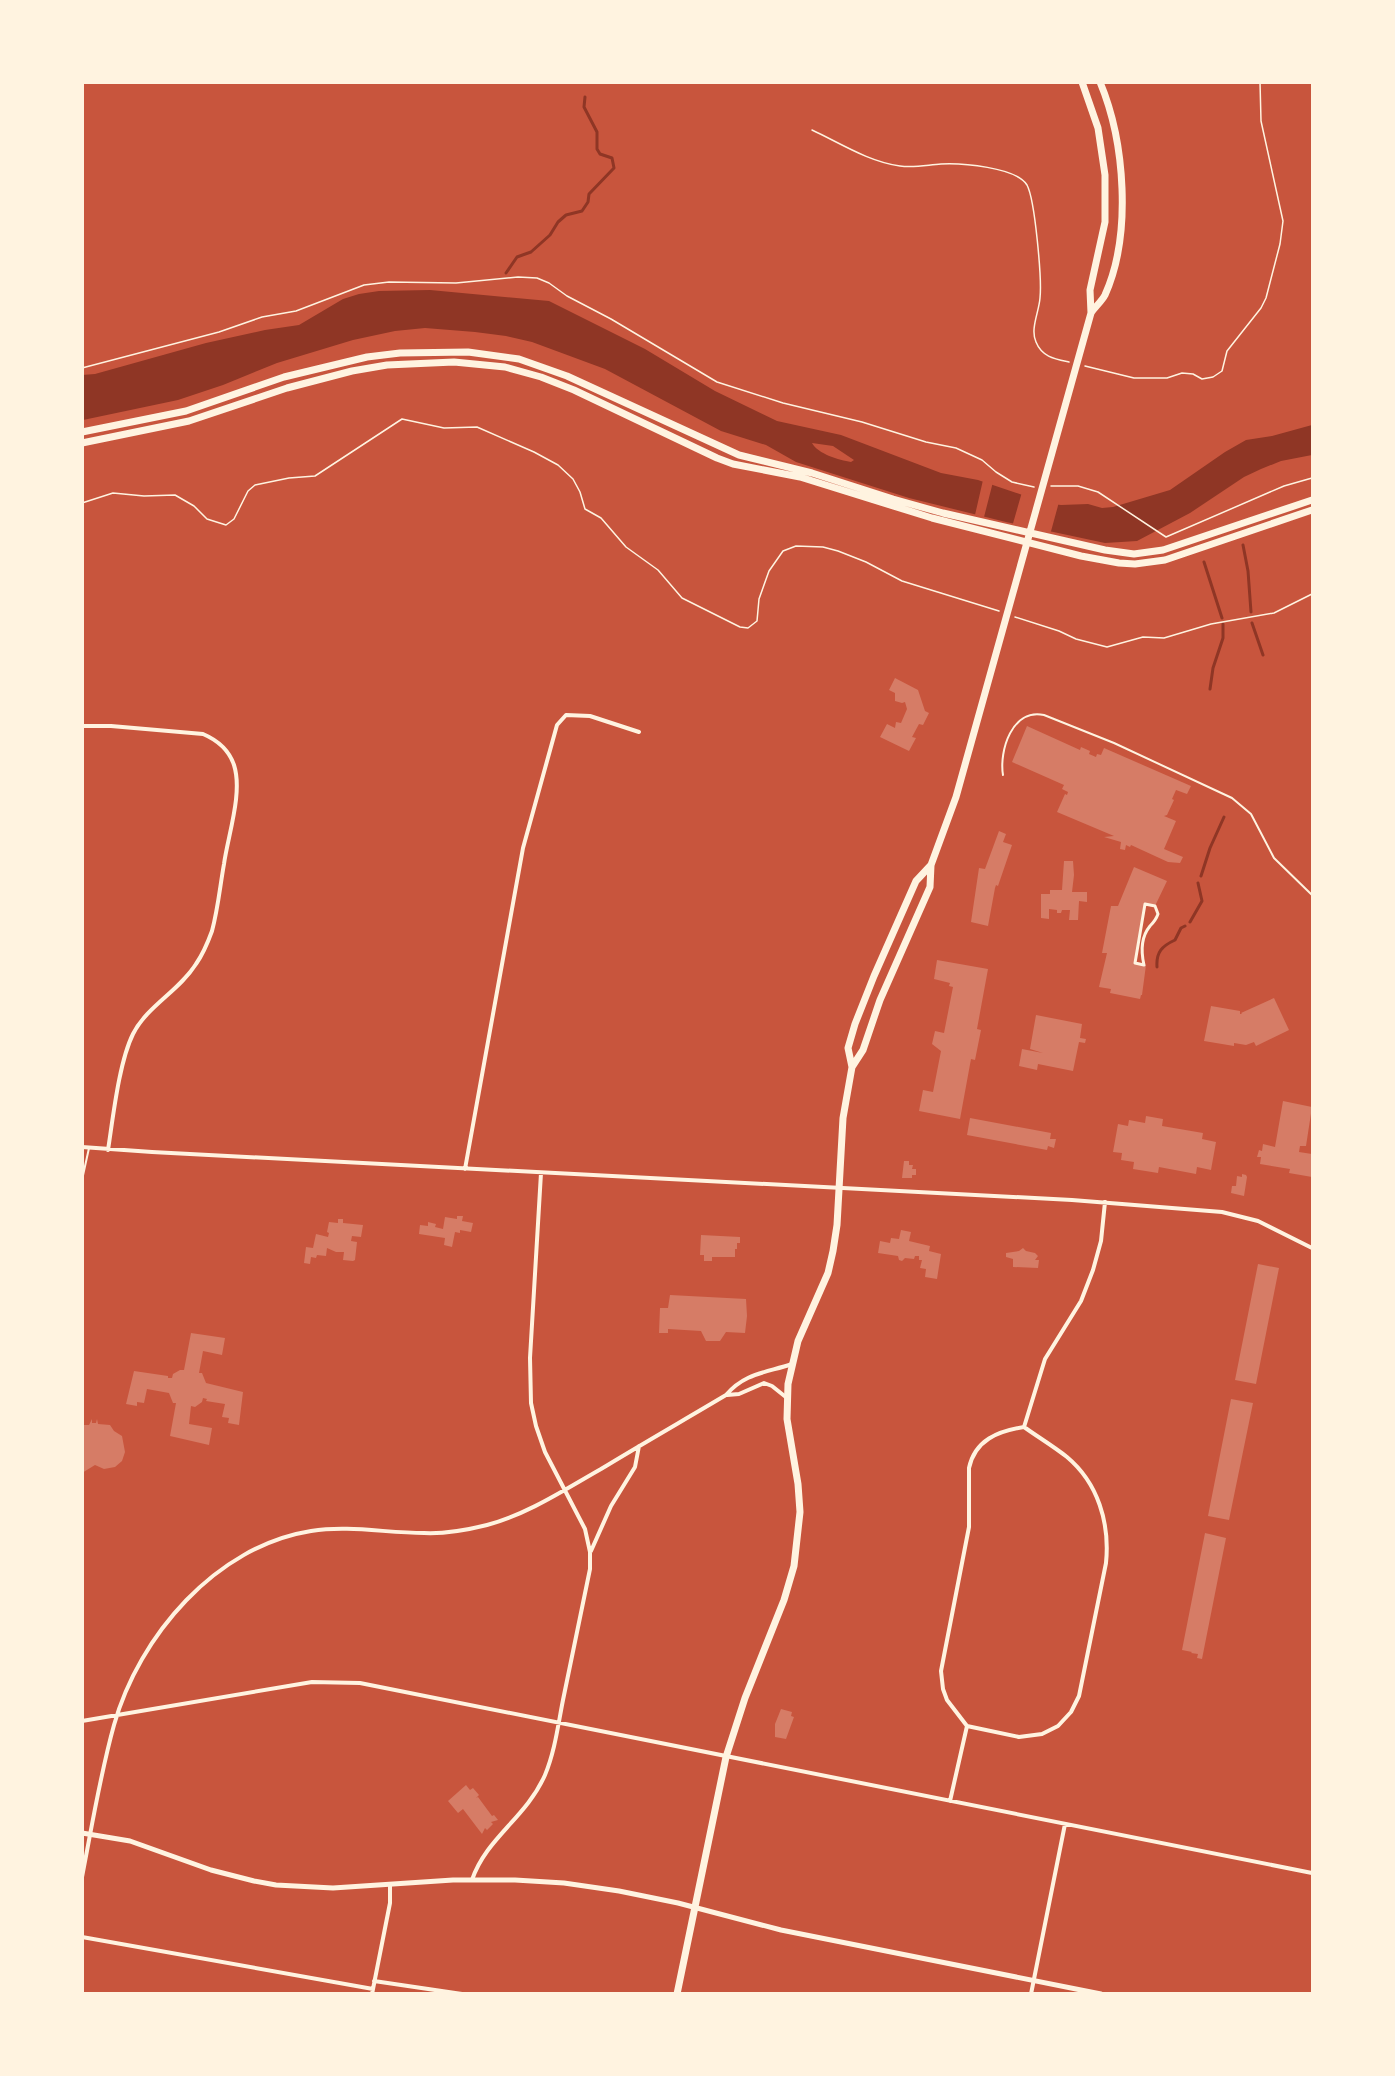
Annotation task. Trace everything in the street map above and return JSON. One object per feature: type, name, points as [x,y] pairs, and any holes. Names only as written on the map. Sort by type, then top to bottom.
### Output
[{"type":"main road","points":[[852,1067],[863,1050],[880,1000],[930,887],[931,865],[956,797],[1091,313],[1090,290],[1102,238],[1106,191],[1100,135],[1082,82]]},
{"type":"main road","points":[[1091,313],[1104,296],[1113,266],[1122,209],[1118,141],[1112,115],[1100,82]]},
{"type":"main road","points":[[82,432],[170,415],[204,406],[284,377],[367,357],[400,353],[468,352],[519,359],[567,376],[739,455],[812,472],[932,510],[1105,550],[1134,554],[1163,550],[1312,500]]},
{"type":"main road","points":[[82,444],[189,421],[287,388],[352,371],[387,364],[472,363],[515,370],[558,384],[733,464],[800,477],[932,518],[1102,560],[1135,564],[1165,560],[1312,510]]},
{"type":"main road","points":[[677,1994],[726,1756],[752,1678],[789,1589],[797,1553],[800,1526],[799,1496],[788,1432],[787,1398],[798,1341],[831,1263],[837,1225],[843,1119],[852,1067],[848,1048],[861,1007],[916,880],[931,865]]},
{"type":"street","points":[[465,1169],[525,837],[557,725],[566,715],[581,715],[639,732]]},
{"type":"street","points":[[82,726],[111,726],[203,734],[226,750],[236,774],[236,798],[212,930],[189,974],[144,1017],[133,1034],[124,1058],[108,1150]]},
{"type":"street","points":[[1145,904],[1155,906],[1158,914],[1144,938],[1142,951],[1144,965],[1135,963],[1145,908],[1145,904]]},
{"type":"street","points":[[82,1147],[1201,1209],[1233,1214],[1266,1225],[1312,1248]]},
{"type":"street","points":[[472,1880],[482,1856],[520,1815],[538,1789],[550,1763],[590,1569],[590,1552],[585,1529],[545,1452],[531,1403],[530,1358],[541,1173]]},
{"type":"street","points":[[1024,1427],[1045,1359],[1081,1301],[1094,1270],[1101,1241],[1105,1202]]},
{"type":"street","points":[[82,1877],[117,1715],[136,1671],[169,1621],[212,1577],[251,1551],[293,1535],[323,1529],[350,1528],[425,1533],[473,1528],[517,1515],[565,1490],[726,1395],[735,1385],[750,1376],[792,1364]]},
{"type":"street","points":[[726,1395],[739,1394],[764,1383],[772,1386],[787,1398]]},
{"type":"street","points":[[1024,1427],[1069,1459],[1092,1488],[1099,1502],[1106,1528],[1106,1563],[1076,1704],[1065,1720],[1049,1731],[1027,1737],[1010,1736],[967,1726],[947,1700],[941,1671],[969,1527],[969,1468],[975,1451],[988,1438],[1024,1427]]},
{"type":"street","points":[[590,1552],[611,1506],[635,1467],[639,1446]]},
{"type":"street","points":[[82,1721],[325,1681],[360,1683],[1312,1873]]},
{"type":"street","points":[[950,1801],[967,1726]]},
{"type":"street","points":[[1031,1994],[1065,1824]]},
{"type":"street","points":[[82,1833],[130,1841],[190,1863],[254,1881],[302,1887],[333,1888],[472,1880],[542,1881],[593,1887],[652,1897],[781,1930],[1101,1994]]},
{"type":"street","points":[[82,1937],[372,1991],[390,1903],[390,1885]]},
{"type":"street","points":[[374,1981],[462,1994]]},
{"type":"lane","points":[[1003,775],[1002,756],[1009,734],[1024,718],[1033,714],[1044,715],[1114,743],[1232,798],[1251,814],[1277,862],[1312,894]]},
{"type":"lane","points":[[82,1180],[89,1148]]},
{"type":"path","points":[[82,368],[219,332],[262,317],[296,311],[364,285],[389,282],[456,283],[518,277],[537,278],[717,382],[783,403],[956,448],[988,464]]},
{"type":"path","points":[[82,503],[113,493],[144,496],[175,495],[194,506],[207,519],[226,525],[234,519],[248,490],[255,485],[315,476],[394,423],[402,419],[410,419],[444,428],[477,427],[551,460],[573,478],[585,509],[601,518],[626,547],[658,570],[682,598],[740,627],[748,628],[757,621],[759,599],[769,571],[783,551],[796,546],[823,547],[838,551],[866,561],[918,587],[1107,647],[1143,637],[1164,638],[1211,624],[1274,613],[1312,594]]},
{"type":"path","points":[[1111,500],[1166,537],[1284,486],[1312,478]]},
{"type":"shaded area","points":[[430,290],[549,301],[645,349],[715,391],[777,421],[841,435],[941,473],[978,480],[1046,503],[1113,507],[1170,490],[1246,440],[1272,436],[1312,425],[1312,455],[1281,461],[1244,477],[1190,513],[1137,541],[1105,543],[909,498],[796,462],[766,445],[721,431],[605,369],[532,342],[506,336],[425,328],[395,331],[353,340],[277,363],[178,400],[83,420],[82,375],[95,374],[206,343],[299,325],[343,299],[379,291]],"holes":[[[812,443],[833,446],[854,460],[851,462],[829,456]]]},
{"type":"pier","points":[[983,480],[993,482],[984,517],[975,515]]},
{"type":"pier","points":[[1022,492],[1059,502],[1050,535],[1012,527]]},
{"type":"building","points":[[895,678],[918,690],[925,711],[929,713],[923,725],[919,724],[912,737],[916,738],[909,751],[880,737],[887,724],[895,728],[896,722],[901,723],[907,709],[905,702],[895,701],[895,693],[889,690]]},
{"type":"building","points":[[1027,726],[1080,750],[1081,747],[1090,751],[1089,754],[1096,757],[1097,754],[1101,755],[1104,748],[1191,786],[1187,794],[1176,790],[1172,799],[1174,800],[1167,815],[1164,816],[1176,821],[1164,849],[1183,857],[1180,863],[1168,862],[1131,845],[1130,847],[1126,845],[1125,850],[1120,849],[1121,842],[1104,837],[1114,836],[1057,812],[1068,792],[1062,789],[1064,785],[1012,762]]},
{"type":"building","points":[[999,831],[1006,834],[1003,842],[1012,845],[998,886],[996,885],[995,888],[988,926],[971,922],[979,868],[985,869]]},
{"type":"building","points":[[1064,861],[1073,861],[1072,892],[1087,892],[1087,902],[1079,901],[1078,920],[1069,920],[1070,910],[1057,913],[1057,910],[1049,909],[1049,919],[1041,918],[1041,894],[1050,894],[1050,890],[1062,890]]},
{"type":"building","points":[[1134,867],[1167,881],[1155,906],[1145,904],[1135,963],[1146,965],[1140,999],[1110,993],[1111,989],[1099,987],[1107,953],[1102,953],[1111,906],[1118,906]]},
{"type":"building","points":[[937,960],[988,969],[977,1029],[981,1030],[975,1060],[971,1059],[960,1119],[919,1111],[923,1090],[933,1092],[941,1051],[932,1044],[935,1031],[944,1033],[953,987],[949,986],[950,983],[934,979]]},
{"type":"building","points":[[1274,998],[1289,1030],[1256,1046],[1254,1042],[1246,1045],[1234,1043],[1234,1046],[1204,1041],[1211,1006],[1240,1011],[1242,1014]]},
{"type":"building","points":[[1036,1015],[1082,1024],[1080,1038],[1086,1039],[1085,1043],[1079,1042],[1073,1071],[1038,1064],[1037,1070],[1019,1066],[1022,1049],[1043,1053],[1030,1049]]},
{"type":"building","points":[[1283,1101],[1312,1107],[1306,1146],[1300,1146],[1299,1152],[1312,1154],[1312,1177],[1289,1173],[1290,1169],[1260,1164],[1261,1157],[1257,1157],[1259,1150],[1262,1151],[1263,1144],[1275,1147]]},
{"type":"building","points":[[1146,1116],[1163,1119],[1162,1126],[1203,1133],[1202,1139],[1216,1142],[1211,1170],[1197,1167],[1196,1174],[1159,1167],[1158,1173],[1133,1169],[1134,1162],[1121,1160],[1122,1153],[1113,1152],[1118,1124],[1128,1126],[1129,1120],[1145,1123]]},
{"type":"building","points":[[970,1118],[1051,1133],[1050,1139],[1056,1139],[1054,1148],[1048,1146],[1047,1150],[967,1135]]},
{"type":"building","points":[[904,1161],[909,1161],[909,1165],[913,1165],[912,1169],[916,1169],[916,1175],[912,1175],[912,1178],[902,1178]]},
{"type":"building","points":[[1242,1174],[1247,1177],[1244,1196],[1231,1193],[1232,1186],[1236,1186],[1237,1176],[1242,1177]]},
{"type":"building","points":[[457,1216],[463,1216],[462,1221],[473,1223],[471,1232],[460,1230],[460,1233],[455,1232],[452,1247],[444,1245],[445,1238],[419,1234],[420,1225],[428,1226],[428,1222],[443,1229],[445,1217],[457,1219]]},
{"type":"building","points":[[338,1219],[343,1219],[343,1223],[363,1225],[361,1237],[352,1236],[351,1241],[357,1242],[355,1260],[343,1260],[344,1252],[336,1252],[327,1248],[326,1256],[317,1255],[316,1258],[311,1257],[310,1264],[304,1263],[306,1247],[313,1248],[316,1234],[328,1237],[329,1222],[338,1223]]},
{"type":"building","points":[[901,1230],[911,1232],[909,1241],[930,1246],[929,1251],[941,1254],[937,1279],[925,1277],[926,1269],[920,1268],[922,1260],[919,1260],[919,1256],[915,1256],[914,1259],[905,1258],[902,1261],[898,1256],[878,1253],[880,1241],[890,1243],[891,1238],[899,1239]]},
{"type":"building","points":[[701,1235],[740,1237],[740,1243],[737,1243],[737,1249],[735,1249],[735,1257],[712,1257],[712,1261],[704,1261],[704,1255],[700,1255]]},
{"type":"building","points":[[1023,1248],[1038,1256],[1035,1260],[1039,1260],[1038,1268],[1013,1267],[1013,1259],[1006,1257],[1006,1253]]},
{"type":"building","points":[[1258,1264],[1279,1268],[1256,1384],[1235,1380]]},
{"type":"building","points":[[670,1295],[746,1299],[745,1333],[726,1332],[720,1341],[706,1341],[701,1331],[668,1329],[668,1333],[659,1333],[660,1308],[668,1308]]},
{"type":"building","points":[[191,1333],[225,1338],[222,1355],[203,1351],[199,1373],[202,1373],[206,1383],[243,1392],[239,1425],[228,1423],[229,1418],[222,1417],[225,1404],[206,1401],[207,1399],[203,1398],[202,1402],[195,1407],[191,1406],[189,1424],[212,1428],[209,1445],[170,1436],[176,1403],[173,1403],[169,1393],[147,1389],[144,1403],[137,1402],[137,1406],[126,1404],[134,1371],[172,1378],[173,1374],[184,1370]]},
{"type":"building","points":[[1231,1399],[1253,1403],[1229,1520],[1208,1516]]},
{"type":"building","points":[[92,1419],[92,1423],[96,1423],[97,1419],[98,1424],[110,1425],[122,1436],[125,1452],[122,1461],[115,1467],[104,1469],[95,1465],[82,1473],[82,1425],[89,1425]]},
{"type":"building","points":[[1205,1533],[1226,1538],[1202,1659],[1197,1658],[1198,1654],[1182,1650]]},
{"type":"building","points":[[781,1709],[792,1712],[791,1716],[794,1717],[786,1739],[775,1737],[775,1724]]},
{"type":"building","points":[[466,1785],[470,1790],[473,1788],[479,1795],[476,1798],[478,1797],[492,1816],[494,1815],[498,1820],[491,1822],[493,1824],[487,1830],[485,1828],[482,1834],[463,1809],[458,1813],[448,1801]]},
{"type":"waterway","points":[[506,273],[517,257],[531,252],[550,235],[558,222],[566,215],[582,211],[588,202],[589,194],[614,168],[612,158],[600,154],[597,149],[597,132],[584,107],[585,97]]},
{"type":"waterway","points":[[1243,545],[1248,571],[1251,612]]},
{"type":"waterway","points":[[1204,562],[1222,618]]},
{"type":"waterway","points":[[1252,623],[1263,655]]},
{"type":"waterway","points":[[1210,689],[1213,668],[1223,638],[1223,624]]},
{"type":"waterway","points":[[1201,876],[1224,817]]},
{"type":"waterway","points":[[1190,922],[1202,901],[1198,883]]},
{"type":"waterway","points":[[1157,967],[1161,950],[1175,940],[1181,928],[1185,926]]}]
